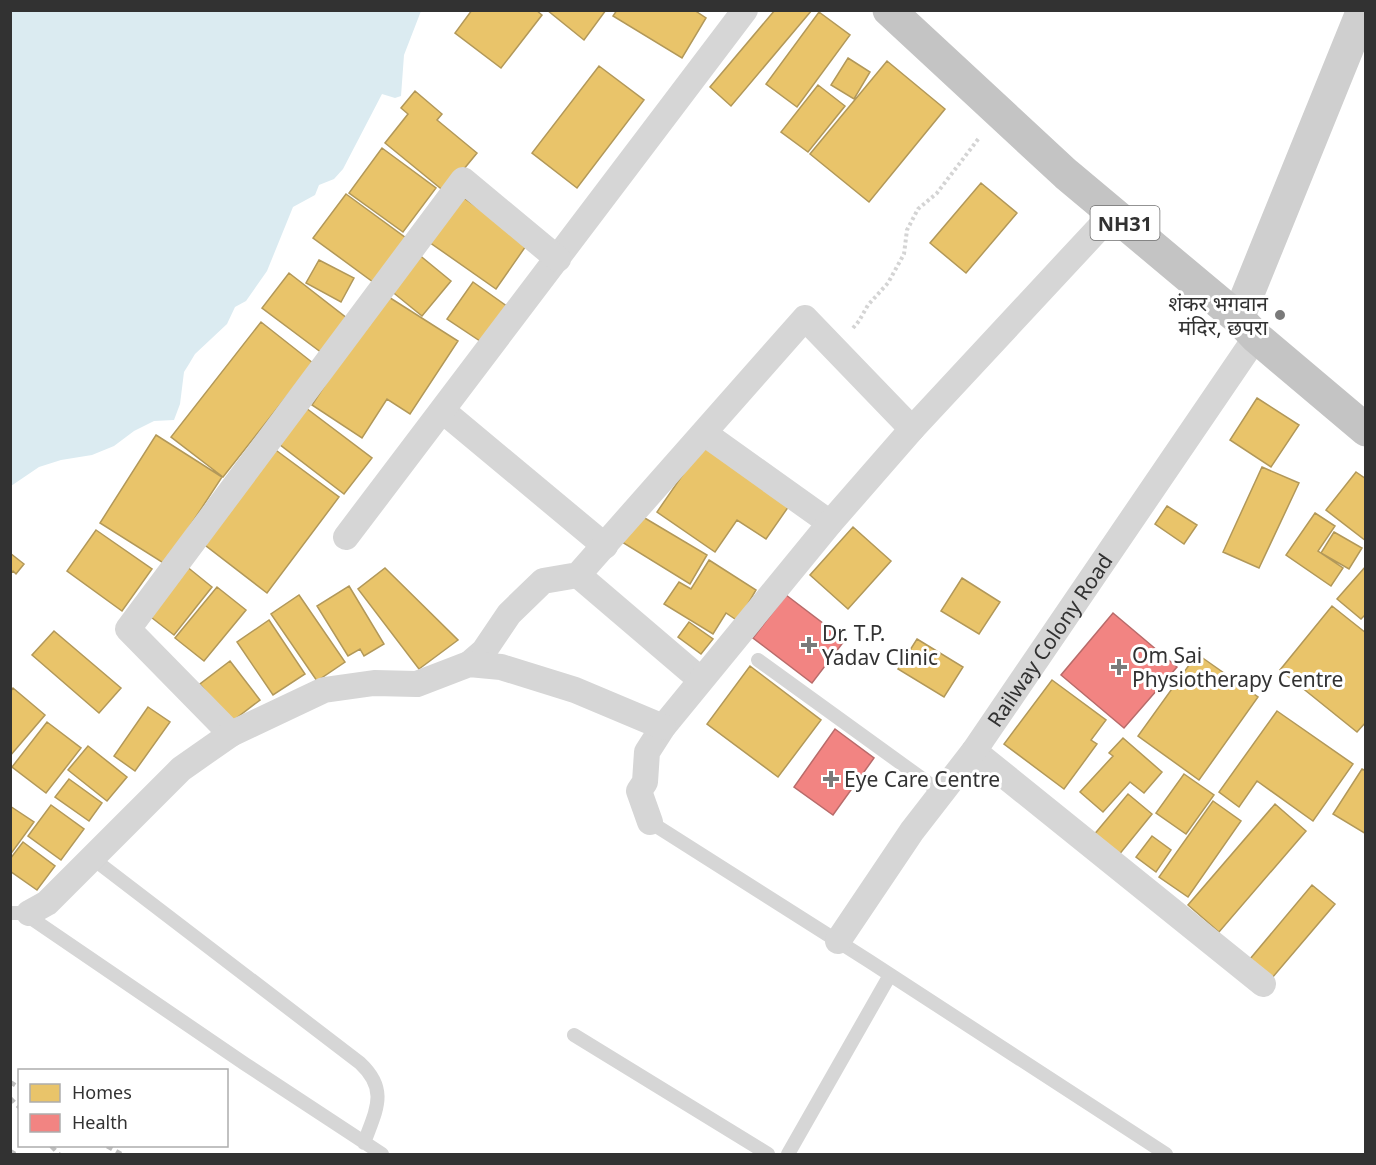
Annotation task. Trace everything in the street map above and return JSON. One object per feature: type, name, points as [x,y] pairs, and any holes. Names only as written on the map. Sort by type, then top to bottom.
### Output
[{"type":"highway","name":"NH31","points":[[889,10],[1066,174],[1365,430]]},
{"type":"street","points":[[346,537],[745,10]]},
{"type":"street","points":[[1247,327],[1363,10]]},
{"type":"street","points":[[231,734],[128,629],[463,180],[558,259]]},
{"type":"street","points":[[650,822],[639,791],[645,782],[647,752],[663,727],[831,523],[912,429],[1113,213]]},
{"type":"street","points":[[22,913],[47,903],[181,769],[231,734],[324,690],[374,684],[417,684],[469,664],[484,651],[509,614],[543,581],[578,575],[805,318],[912,429]]},
{"type":"street","name":"Railway Colony Road","points":[[838,941],[912,831],[974,751],[1247,327]]},
{"type":"street","points":[[443,411],[605,546]]},
{"type":"street","points":[[704,433],[831,523]]},
{"type":"street","points":[[578,575],[701,680]]},
{"type":"street","points":[[469,664],[501,667],[575,690],[663,727]]},
{"type":"street","points":[[974,751],[1263,984]]},
{"type":"lane","points":[[758,660],[942,793]]},
{"type":"lane","points":[[650,822],[838,941],[1166,1155]]},
{"type":"lane","points":[[92,858],[373,1075],[378,1099],[364,1143]]},
{"type":"lane","points":[[22,913],[382,1155]]},
{"type":"lane","points":[[788,1155],[890,975]]},
{"type":"lane","points":[[574,1035],[768,1155]]},
{"type":"path","points":[[834,348],[859,321],[868,305],[888,283],[904,254],[907,230],[918,209],[937,193],[972,145],[1000,114]]},
{"type":"shaded area","points":[[11,10],[421,11],[404,55],[401,96],[395,98],[382,94],[343,169],[334,179],[319,185],[315,195],[293,207],[267,271],[246,301],[235,307],[227,324],[195,354],[184,372],[180,404],[174,420],[154,421],[134,431],[114,446],[92,455],[61,460],[39,467],[11,486]]},
{"type":"building: Homes","points":[[472,10],[536,10],[542,15],[501,68],[455,33]]},
{"type":"building: Homes","points":[[547,10],[606,10],[584,40]]},
{"type":"building: Homes","points":[[617,10],[694,10],[706,18],[682,58],[613,16]]},
{"type":"building: Homes","points":[[775,10],[812,10],[731,106],[710,87]]},
{"type":"building: Homes","points":[[819,12],[850,35],[797,107],[766,84]]},
{"type":"building: Homes","points":[[848,58],[870,72],[854,99],[831,85]]},
{"type":"building: Homes","points":[[887,61],[945,109],[869,202],[810,154]]},
{"type":"building: Homes","points":[[599,66],[644,100],[577,188],[532,153]]},
{"type":"building: Homes","points":[[818,85],[845,106],[808,152],[781,132]]},
{"type":"building: Homes","points":[[415,91],[442,114],[437,120],[477,153],[445,192],[385,143],[408,114],[401,108]]},
{"type":"building: Homes","points":[[382,148],[436,188],[403,232],[349,193]]},
{"type":"building: Homes","points":[[981,183],[1017,213],[966,273],[930,243]]},
{"type":"building: Homes","points":[[346,194],[406,238],[373,282],[313,238]]},
{"type":"building: Homes","points":[[461,196],[528,243],[496,289],[429,242]]},
{"type":"building: Homes","points":[[418,254],[451,281],[422,316],[390,290]]},
{"type":"building: Homes","points":[[319,260],[354,278],[341,302],[306,283]]},
{"type":"building: Homes","points":[[289,273],[348,319],[322,353],[262,308]]},
{"type":"building: Homes","points":[[473,282],[508,307],[483,343],[447,319]]},
{"type":"building: Homes","points":[[384,294],[458,341],[410,414],[387,399],[362,438],[312,405]]},
{"type":"building: Homes","points":[[261,322],[313,363],[223,477],[171,437]]},
{"type":"building: Homes","points":[[1257,398],[1299,425],[1271,467],[1230,440]]},
{"type":"building: Homes","points":[[306,408],[372,458],[344,494],[279,444]]},
{"type":"building: Homes","points":[[156,435],[222,477],[165,564],[100,523]]},
{"type":"building: Homes","points":[[704,444],[791,503],[766,539],[737,520],[715,552],[657,512]]},
{"type":"building: Homes","points":[[273,448],[339,497],[267,593],[201,542]]},
{"type":"building: Homes","points":[[1262,467],[1299,483],[1259,568],[1223,552]]},
{"type":"building: Homes","points":[[1356,472],[1366,479],[1366,541],[1326,510]]},
{"type":"building: Homes","points":[[1167,506],[1197,525],[1184,544],[1155,524]]},
{"type":"building: Homes","points":[[1315,513],[1335,526],[1318,551],[1343,568],[1331,586],[1286,555]]},
{"type":"building: Homes","points":[[638,514],[707,555],[690,584],[622,542]]},
{"type":"building: Homes","points":[[853,527],[891,561],[848,609],[810,575]]},
{"type":"building: Homes","points":[[96,530],[152,569],[122,611],[67,571]]},
{"type":"building: Homes","points":[[1334,532],[1362,548],[1349,569],[1321,553]]},
{"type":"building: Homes","points":[[10,553],[24,564],[16,574],[13,571],[10,574]]},
{"type":"building: Homes","points":[[709,560],[756,590],[738,621],[726,613],[713,634],[664,604],[679,582],[691,589]]},
{"type":"building: Homes","points":[[186,566],[212,587],[174,635],[147,614]]},
{"type":"building: Homes","points":[[1366,566],[1366,614],[1361,619],[1337,599]]},
{"type":"building: Homes","points":[[385,568],[458,640],[419,669],[358,589]]},
{"type":"building: Homes","points":[[962,578],[1000,602],[979,634],[941,611]]},
{"type":"building: Homes","points":[[349,586],[384,644],[364,656],[360,649],[348,656],[317,606]]},
{"type":"building: Homes","points":[[217,587],[246,610],[204,661],[175,638]]},
{"type":"building: Homes","points":[[299,595],[345,662],[317,681],[271,614]]},
{"type":"building: Homes","points":[[1332,606],[1366,633],[1366,722],[1357,732],[1280,670]]},
{"type":"building: Homes","points":[[269,620],[305,674],[273,695],[237,642]]},
{"type":"building: Homes","points":[[689,622],[713,639],[701,654],[678,637]]},
{"type":"building: Homes","points":[[54,631],[121,688],[99,713],[32,655]]},
{"type":"building: Homes","points":[[917,639],[963,667],[944,697],[898,669]]},
{"type":"building: Homes","points":[[1197,654],[1258,697],[1199,780],[1138,736]]},
{"type":"building: Homes","points":[[230,661],[260,700],[230,723],[200,684]]},
{"type":"building: Homes","points":[[750,666],[821,720],[778,777],[707,724]]},
{"type":"building: Homes","points":[[1052,680],[1106,720],[1091,740],[1097,744],[1064,789],[1004,744]]},
{"type":"building: Homes","points":[[13,688],[45,715],[10,756],[10,692]]},
{"type":"building: Homes","points":[[148,707],[170,722],[135,771],[114,756]]},
{"type":"building: Homes","points":[[1277,711],[1353,764],[1313,821],[1257,781],[1239,807],[1219,792]]},
{"type":"building: Homes","points":[[47,722],[81,748],[46,793],[12,767]]},
{"type":"building: Homes","points":[[1123,738],[1162,772],[1144,793],[1130,782],[1103,812],[1080,792],[1113,756],[1109,753]]},
{"type":"building: Homes","points":[[88,746],[127,777],[107,801],[68,770]]},
{"type":"building: Homes","points":[[1362,769],[1366,771],[1366,834],[1333,814]]},
{"type":"building: Homes","points":[[1184,774],[1214,795],[1186,834],[1156,813]]},
{"type":"building: Homes","points":[[69,779],[102,803],[89,821],[55,797]]},
{"type":"building: Homes","points":[[1128,794],[1152,814],[1118,856],[1093,836]]},
{"type":"building: Homes","points":[[1213,801],[1241,821],[1188,897],[1159,877]]},
{"type":"building: Homes","points":[[1275,804],[1306,831],[1219,932],[1188,905]]},
{"type":"building: Homes","points":[[51,805],[84,829],[61,860],[28,836]]},
{"type":"building: Homes","points":[[10,806],[34,822],[10,855]]},
{"type":"building: Homes","points":[[1152,836],[1171,850],[1156,872],[1136,857]]},
{"type":"building: Homes","points":[[23,842],[55,866],[37,890],[10,871],[10,859]]},
{"type":"building: Homes","points":[[1312,885],[1335,904],[1272,978],[1250,959]]},
{"type":"building: Health","points":[[786,595],[845,640],[812,683],[753,638]]},
{"type":"building: Health","points":[[1113,613],[1177,667],[1124,728],[1061,675]]},
{"type":"building: Health","points":[[835,729],[874,758],[833,815],[794,787]]},
{"type":"railway","points":[[10,1082],[18,1087]]},
{"type":"railway","points":[[10,1098],[18,1106]]},
{"type":"railway","points":[[52,1147],[59,1154]]},
{"type":"railway","points":[[109,1147],[121,1154]]},
{"type":"railway","points":[[10,1151],[15,1154]]},
{"type":"place","name":"शंकर भगवान मंदिर, छपरा","points":[[1280,315]]},
{"type":"place","name":"Dr. T.P. Yadav Clinic","points":[[809,645]]},
{"type":"place","name":"Om Sai Physiotherapy Centre","points":[[1119,667]]},
{"type":"place","name":"Eye Care Centre","points":[[831,779]]}]
